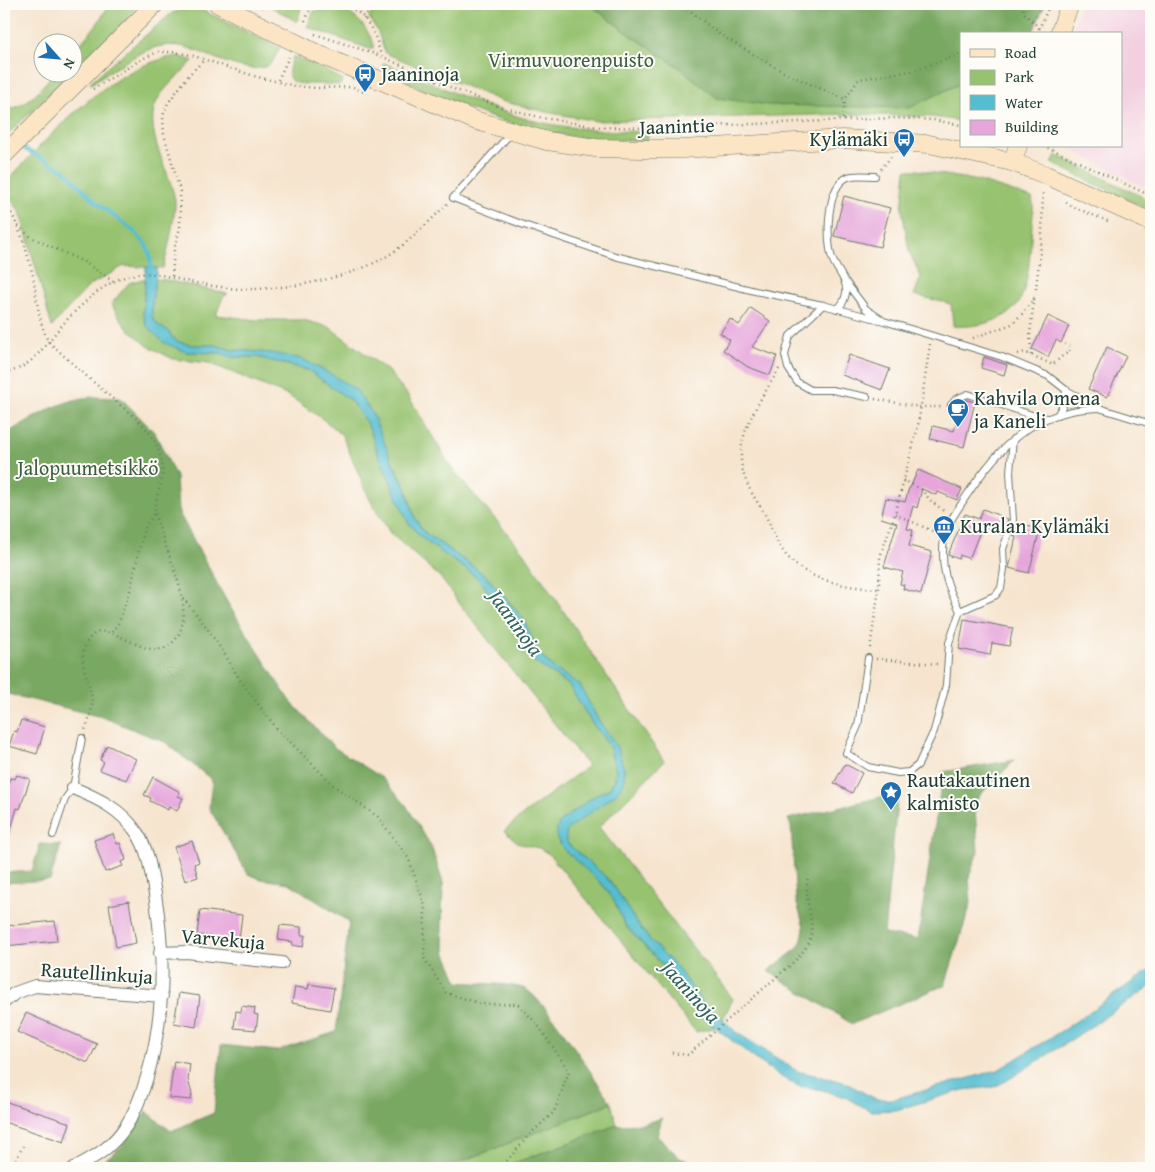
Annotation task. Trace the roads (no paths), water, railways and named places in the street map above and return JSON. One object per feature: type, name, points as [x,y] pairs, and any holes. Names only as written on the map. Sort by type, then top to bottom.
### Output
[{"type":"main road","points":[[4,155],[154,4]]},
{"type":"main road","name":"Jaanintie","points":[[218,4],[318,54],[474,120],[547,141],[596,148],[683,149],[842,139],[960,148]]},
{"type":"main road","points":[[1060,32],[1070,4]]},
{"type":"main road","name":"Jaanintie","points":[[963,148],[1015,154],[1046,175],[1151,222]]},
{"type":"street","points":[[73,788],[110,805],[125,818],[138,834],[149,859],[160,925],[162,996],[157,1038],[152,1060],[140,1098],[133,1113],[126,1126],[106,1150],[74,1168]]},
{"type":"street","name":"Varvekuja","points":[[160,953],[187,952],[282,963]]},
{"type":"street","name":"Rautellinkuja","points":[[4,1002],[15,993],[35,986],[162,996]]},
{"type":"lane","points":[[512,132],[453,198],[615,256],[884,321],[1002,357],[1048,376],[1066,390],[1099,408],[1151,424]]},
{"type":"lane","points":[[875,176],[848,176],[836,189],[828,222],[828,244],[833,260],[843,278],[866,309],[884,321]]},
{"type":"lane","points":[[836,309],[843,303],[846,292],[843,278]]},
{"type":"lane","points":[[823,306],[790,336],[785,357],[788,368],[797,382],[811,390],[832,390],[866,397]]},
{"type":"lane","points":[[1058,414],[1065,401],[1066,390]]},
{"type":"lane","points":[[950,405],[956,399],[968,394],[1035,416],[1048,418]]},
{"type":"lane","points":[[868,658],[858,726],[846,753],[868,767],[898,774],[910,772],[918,766],[934,731],[946,684],[949,643],[960,611],[947,585],[943,563],[944,536],[952,519],[976,481],[1013,439],[1034,423],[1058,414],[1086,408],[1099,408]]},
{"type":"lane","points":[[960,611],[996,596],[1001,588],[1004,569],[1003,549],[1013,520],[1010,472],[1013,439]]},
{"type":"lane","points":[[53,834],[65,799],[73,788],[82,738]]},
{"type":"water","points":[[146,267],[157,268],[152,317],[159,326],[168,331],[179,342],[192,345],[215,345],[232,350],[272,353],[302,359],[356,390],[372,413],[397,473],[406,488],[415,518],[424,532],[485,575],[524,620],[540,655],[556,670],[580,685],[597,718],[616,745],[624,768],[624,782],[617,793],[568,829],[566,840],[568,844],[606,877],[636,922],[650,940],[676,966],[710,1013],[723,1019],[736,1032],[797,1071],[844,1082],[876,1099],[894,1099],[998,1070],[1066,1028],[1151,969],[1151,986],[1071,1040],[994,1087],[963,1090],[896,1110],[871,1111],[847,1098],[823,1090],[798,1086],[754,1058],[706,1020],[673,976],[625,925],[614,901],[604,886],[563,849],[557,838],[560,822],[596,795],[609,789],[615,780],[616,771],[609,745],[592,723],[569,685],[536,663],[518,630],[482,583],[474,575],[420,536],[408,522],[379,456],[368,425],[350,400],[308,370],[257,357],[232,357],[221,353],[186,352],[163,342],[147,326],[143,314]]},
{"type":"waterway","name":"Jaaninoja","points":[[19,146],[64,170],[96,202],[136,233],[150,254],[150,272]]},
{"type":"place","name":"Jaaninoja","points":[[365,93]]},
{"type":"place","name":"Kylämäki","points":[[904,158]]},
{"type":"place","name":"Kahvila Omena ja Kaneli","points":[[958,428]]},
{"type":"place","name":"Kuralan Kylämäki","points":[[944,545]]},
{"type":"place","name":"Rautakautinen kalmisto","points":[[891,811]]},
{"type":"park label","name":"Virmuvuorenpuisto","points":[[571,60]]},
{"type":"park label","name":"Jalopuumetsikkö","points":[[88,468]]}]
